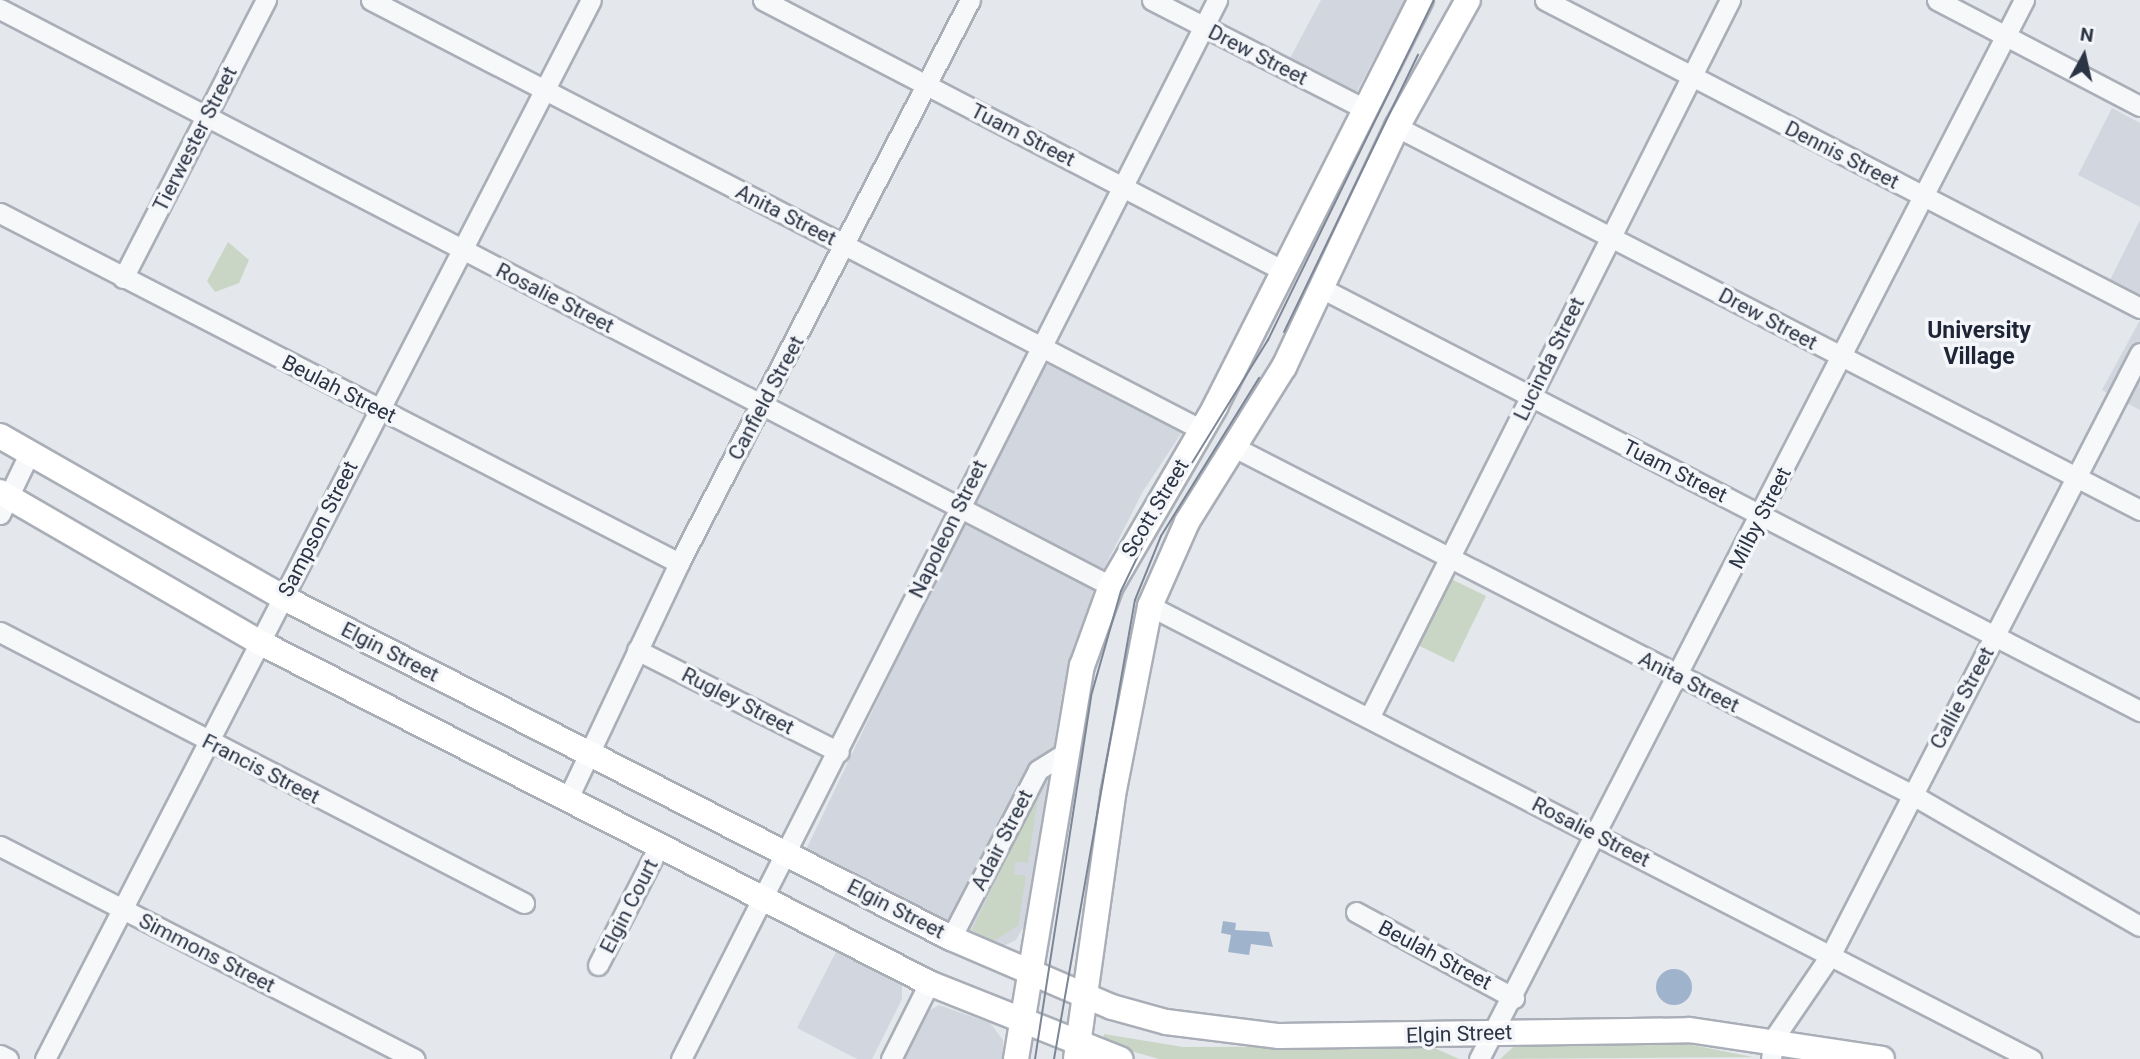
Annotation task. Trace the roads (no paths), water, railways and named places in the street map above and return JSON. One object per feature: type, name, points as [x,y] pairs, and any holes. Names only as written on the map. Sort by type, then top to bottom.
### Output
[{"type":"main road","name":"Scott Street","points":[[1016,1059],[1065,753],[1082,666],[1111,586],[1202,430],[1421,0]]},
{"type":"main road","name":"Scott Street","points":[[1077,1052],[1083,997],[1150,606],[1187,522],[1234,447],[1323,289],[1397,127],[1468,0]]},
{"type":"main road","name":"Elgin Street","points":[[0,436],[282,597],[951,938],[1083,997],[1217,1031],[1307,1037],[1689,1030],[1773,1048],[1882,1059]]},
{"type":"main road","points":[[3,501],[260,642],[929,983],[1022,1024],[1077,1052],[1120,1059]]},
{"type":"street","name":"Tierwester Street","points":[[123,278],[267,0]]},
{"type":"street","name":"Anita Street","points":[[371,0],[1202,430]]},
{"type":"street","name":"Sampson Street","points":[[45,1059],[591,0]]},
{"type":"street","name":"Tuam Street","points":[[763,0],[1284,271]]},
{"type":"street","name":"Canfield Street","points":[[568,798],[679,563],[846,246],[925,84],[970,0]]},
{"type":"street","name":"Drew Street","points":[[1152,0],[1365,109]]},
{"type":"street","name":"Napoleon Street","points":[[681,1059],[789,854],[958,506],[1217,0]]},
{"type":"street","name":"Dennis Street","points":[[1545,0],[2140,308]]},
{"type":"street","name":"Lucinda Street","points":[[1369,718],[1730,0]]},
{"type":"street","points":[[1937,0],[2140,106]]},
{"type":"street","name":"Milby Street","points":[[1479,1059],[1514,998],[1680,677],[1761,514],[1926,198],[2024,0]]},
{"type":"street","name":"Rosalie Street","points":[[0,9],[1111,586]]},
{"type":"street","name":"Drew Street","points":[[1397,127],[2140,510]]},
{"type":"street","name":"Beulah Street","points":[[0,213],[679,563]]},
{"type":"street","name":"Tuam Street","points":[[1323,289],[2140,711]]},
{"type":"street","name":"Callie Street","points":[[1773,1048],[1830,956],[2140,353]]},
{"type":"street","name":"Anita Street","points":[[1234,447],[1911,794],[2140,926]]},
{"type":"street","points":[[3,501],[29,454]]},
{"type":"street","name":"Rosalie Street","points":[[1150,606],[2031,1059]]},
{"type":"street","name":"Francis Street","points":[[0,632],[524,903]]},
{"type":"street","name":"Rugley Street","points":[[637,650],[839,752]]},
{"type":"street","name":"Adair Street","points":[[951,938],[1038,770],[1065,753]]},
{"type":"street","name":"Simmons Street","points":[[0,846],[414,1059]]},
{"type":"street","name":"Elgin Court","points":[[598,965],[659,846]]},
{"type":"street","name":"Beulah Street","points":[[1356,912],[1514,998]]},
{"type":"street","points":[[891,1059],[929,983]]},
{"type":"street","points":[[0,1055],[8,1059]]},
{"type":"water","points":[[1223,921],[1236,923],[1235,930],[1269,932],[1273,947],[1251,944],[1249,955],[1228,952],[1231,935],[1221,933]]},
{"type":"water","points":[[1674,969],[1687,974],[1692,987],[1687,1000],[1674,1005],[1661,1000],[1656,987],[1661,974]]},
{"type":"tram line","points":[[1035,1059],[1091,696],[1121,591],[1150,531],[1268,340],[1434,0]]},
{"type":"tram line","points":[[1284,332],[1418,55]]},
{"type":"tram line","points":[[1054,1059],[1135,600],[1161,536],[1259,378]]},
{"type":"district","name":"University Village","points":[[1979,344]]}]
